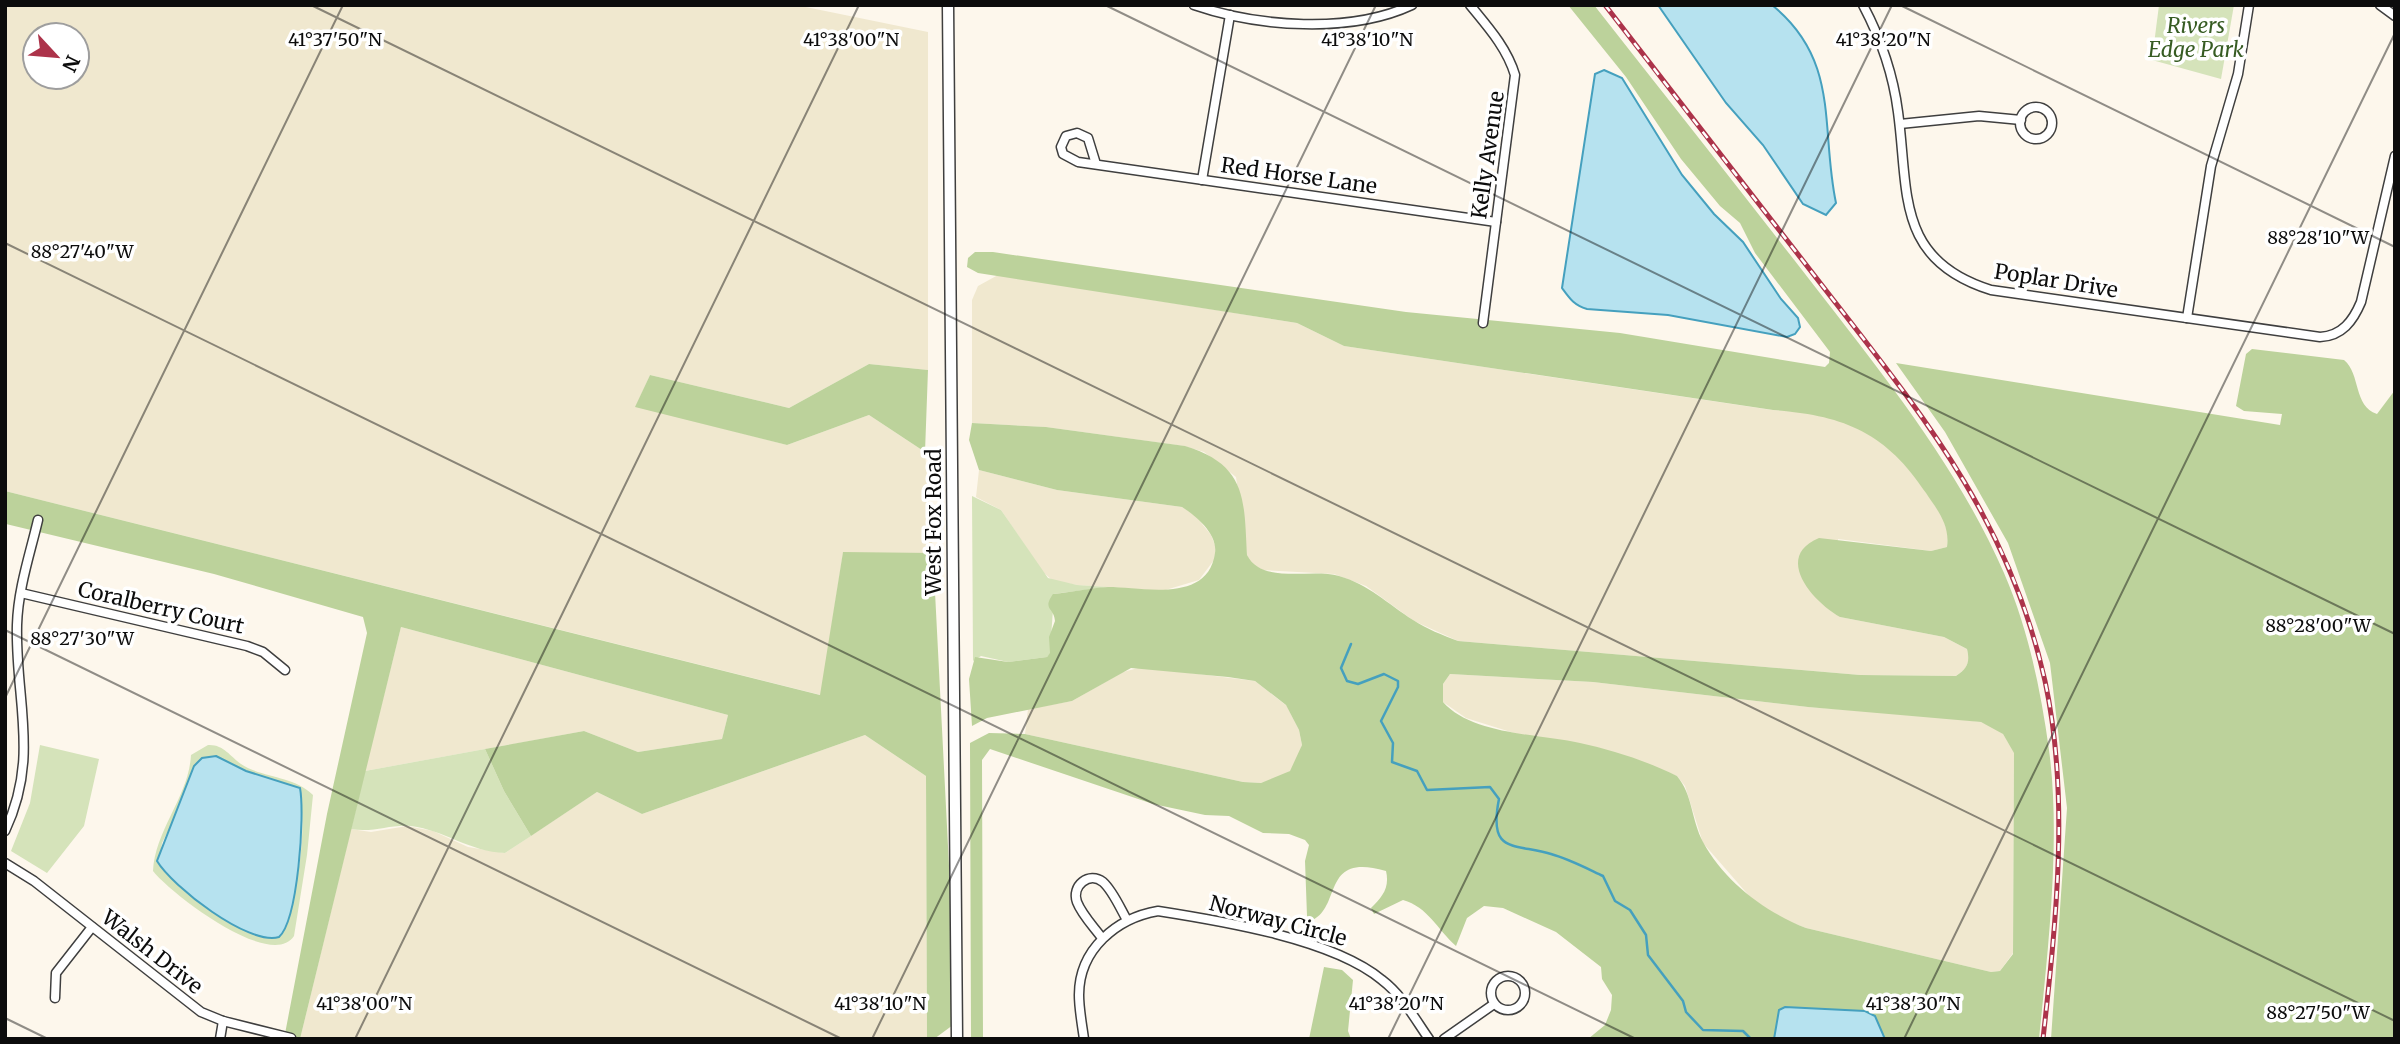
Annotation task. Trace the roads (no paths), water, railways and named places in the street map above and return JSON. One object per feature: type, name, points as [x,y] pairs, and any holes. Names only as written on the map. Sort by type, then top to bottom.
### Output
[{"type":"street","name":"West Fox Road","points":[[948,5],[957,1039]]},
{"type":"street","points":[[1194,5],[1230,15],[1331,24],[1358,21],[1412,5]]},
{"type":"street","name":"Kelly Avenue","points":[[1470,5],[1499,41],[1511,61],[1515,75],[1483,323]]},
{"type":"street","name":"Poplar Drive","points":[[1863,5],[1888,61],[1900,124],[1905,194],[1912,221],[1927,251],[1958,277],[2008,293],[2320,337],[2342,330],[2357,311],[2395,156]]},
{"type":"street","points":[[2188,318],[2211,166],[2238,74],[2249,5]]},
{"type":"street","points":[[2380,5],[2395,16]]},
{"type":"street","points":[[1202,180],[1230,15]]},
{"type":"street","points":[[1900,124],[1979,116],[2021,120]]},
{"type":"street","name":"Red Horse Lane","points":[[1096,164],[1088,138],[1077,132],[1066,135],[1061,147],[1069,160],[1202,180],[1496,222]]},
{"type":"street","points":[[5,831],[20,788],[26,752],[18,656],[21,593],[38,520]]},
{"type":"street","name":"Coralberry Court","points":[[21,593],[247,646],[264,652],[285,670]]},
{"type":"street","name":"Walsh Drive","points":[[5,863],[34,881],[182,999],[223,1021],[292,1038]]},
{"type":"street","points":[[1102,938],[1076,900],[1076,890],[1083,882],[1093,879],[1102,882],[1127,920]]},
{"type":"street","name":"Norway Circle","points":[[1084,1039],[1079,993],[1085,966],[1102,938],[1127,920],[1158,911],[1322,947],[1357,962],[1384,981],[1429,1039]]},
{"type":"street","points":[[55,998],[56,973],[92,926]]},
{"type":"street","points":[[1508,976],[1521,983],[1525,992],[1520,1006],[1506,1011],[1494,1004],[1490,990],[1495,981],[1508,976]]},
{"type":"street","points":[[1444,1039],[1494,1004]]},
{"type":"street","points":[[220,1039],[223,1021]]},
{"type":"water","points":[[1658,5],[1772,5],[1794,27],[1809,49],[1824,97],[1836,203],[1826,215],[1803,204],[1763,145],[1726,103]]},
{"type":"water","points":[[1604,70],[1622,78],[1682,175],[1714,214],[1743,242],[1781,299],[1798,318],[1800,327],[1795,334],[1787,337],[1668,315],[1587,309],[1573,301],[1562,288],[1595,74]]},
{"type":"water","points":[[216,756],[246,771],[300,788],[301,843],[295,890],[286,927],[279,937],[265,937],[249,932],[212,912],[178,885],[157,861],[194,766],[202,758]]},
{"type":"water","points":[[1785,1007],[1865,1011],[1875,1016],[1885,1039],[1774,1039],[1779,1010]]},
{"type":"waterway","points":[[1351,644],[1341,668],[1347,681],[1358,684],[1384,674],[1398,681],[1398,687],[1381,721],[1393,743],[1392,762],[1417,771],[1427,790],[1490,787],[1499,799],[1497,829],[1501,838],[1515,846],[1558,856],[1603,876],[1615,901],[1630,910],[1646,935],[1648,955],[1683,1001],[1686,1012],[1703,1030],[1743,1031],[1751,1039]]},
{"type":"railway","points":[[1605,5],[1922,417],[1983,514],[2008,566],[2029,621],[2045,681],[2057,769],[2059,814],[2056,905],[2043,1039]]},
{"type":"park label","name":"Rivers Edge Park","points":[[2196,38]]}]
